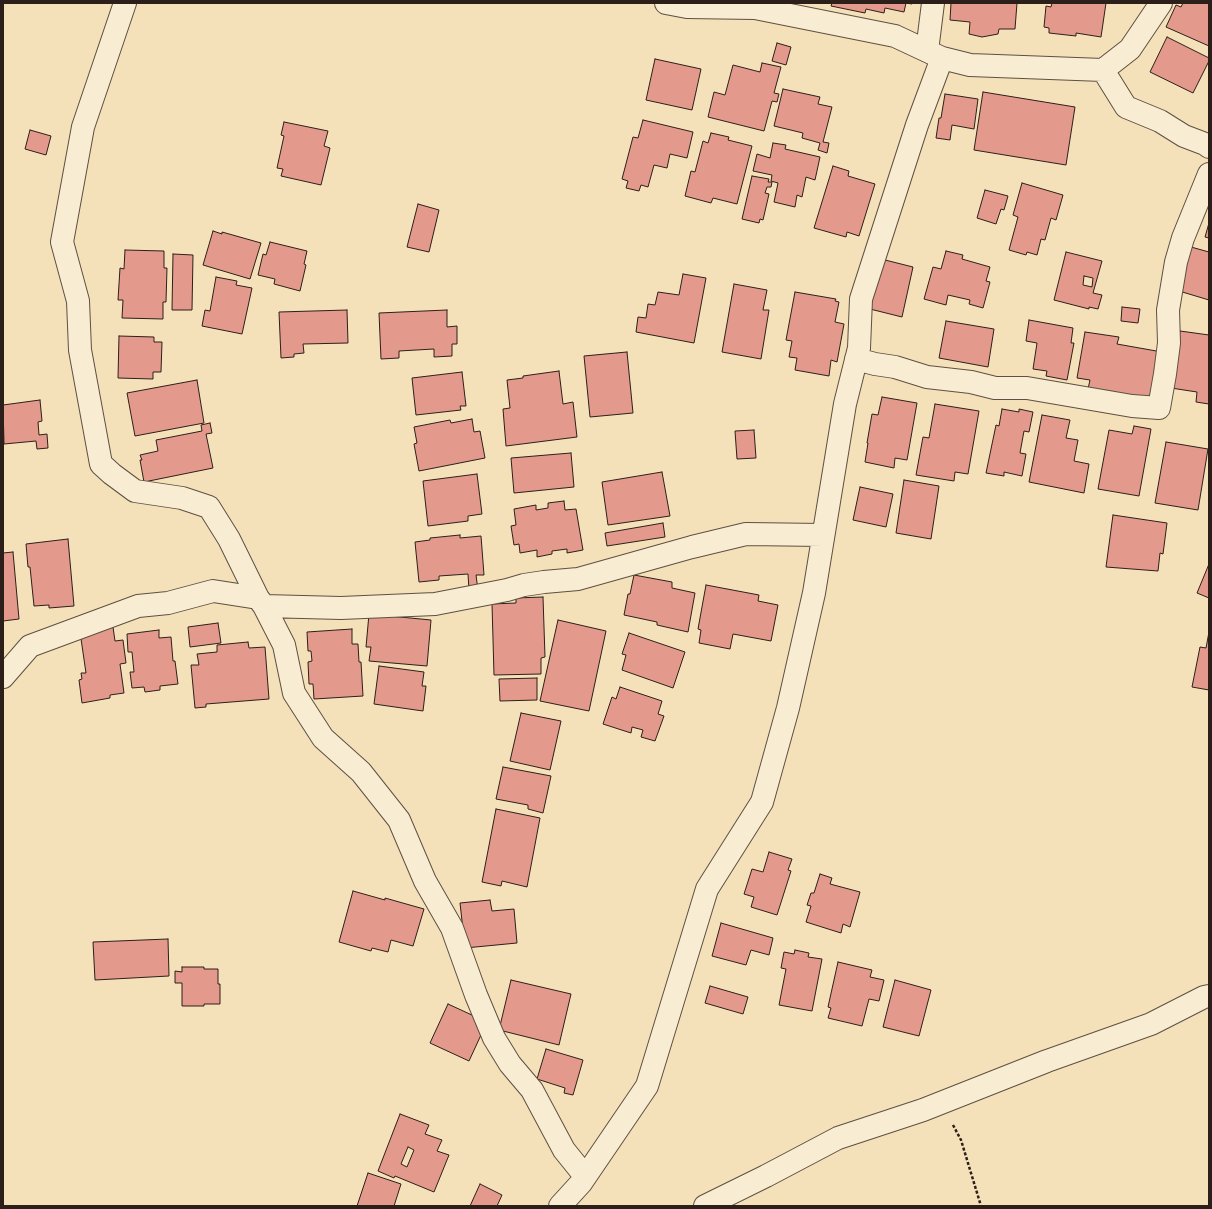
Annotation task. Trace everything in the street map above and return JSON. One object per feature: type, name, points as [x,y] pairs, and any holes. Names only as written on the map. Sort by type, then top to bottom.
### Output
[{"type":"street","points":[[126,3],[83,127],[62,242],[78,301],[80,350],[101,464],[135,491],[182,498],[209,507],[229,539],[284,645],[294,693],[323,738],[360,772],[399,820],[425,881],[452,928],[476,995],[494,1038],[510,1064],[532,1090],[564,1150],[585,1176]]},
{"type":"street","points":[[666,3],[688,7],[755,8],[820,12],[895,36],[934,55],[970,65],[1103,70],[1130,49],[1160,3]]},
{"type":"street","points":[[560,1206],[581,1183],[647,1086],[707,889],[762,802],[788,708],[814,593],[846,404],[859,348],[861,299],[917,125],[934,55],[933,3]]},
{"type":"street","points":[[1103,70],[1126,107],[1160,121],[1184,136],[1205,144],[1209,148]]},
{"type":"street","points":[[856,359],[895,367],[927,376],[971,382],[995,388],[1027,388],[1132,406],[1159,408],[1169,343],[1168,310],[1176,262],[1183,238],[1209,174]]},
{"type":"street","points":[[3,677],[30,646],[138,606],[168,603],[213,591],[261,602],[341,608],[435,604],[531,584],[578,579],[692,546],[746,534],[823,536]]},
{"type":"street","points":[[705,1206],[838,1138],[941,1103],[1047,1061],[1151,1024],[1204,997],[1209,996]]},
{"type":"path","points":[[941,1103],[961,1140],[981,1206]]},
{"type":"building","points":[[832,3],[906,3],[904,12],[885,8],[884,13],[866,9],[865,13],[831,6]]},
{"type":"building","points":[[951,3],[1017,3],[1015,29],[999,29],[998,34],[982,37],[969,34],[970,22],[950,20]]},
{"type":"building","points":[[1052,3],[1106,3],[1101,37],[1076,33],[1076,36],[1049,33],[1049,28],[1044,27],[1046,6],[1051,7]]},
{"type":"building","points":[[1183,3],[1209,3],[1209,46],[1166,27],[1176,5],[1181,7]]},
{"type":"building","points":[[1167,37],[1209,58],[1209,61],[1193,93],[1150,72]]},
{"type":"building","points":[[777,43],[791,47],[786,65],[772,61]]},
{"type":"building","points":[[655,59],[701,69],[692,110],[646,100]]},
{"type":"building","points":[[762,63],[781,67],[774,93],[779,94],[777,102],[772,101],[764,131],[708,117],[714,92],[725,95],[733,65],[760,72]]},
{"type":"building","points":[[783,89],[820,97],[818,104],[832,107],[823,142],[829,143],[827,153],[818,150],[820,143],[802,138],[803,133],[774,126]]},
{"type":"building","points":[[983,92],[1075,107],[1066,165],[974,150]]},
{"type":"building","points":[[945,94],[978,99],[974,129],[952,125],[950,140],[936,138]]},
{"type":"building","points":[[643,120],[693,132],[687,158],[670,154],[667,168],[654,165],[648,187],[641,185],[639,191],[626,188],[628,181],[622,179],[633,137],[638,138]]},
{"type":"building","points":[[284,122],[328,131],[324,146],[330,148],[321,185],[281,176],[283,169],[277,168],[284,136],[281,135]]},
{"type":"building","points":[[30,130],[51,136],[46,155],[25,149]]},
{"type":"building","points":[[711,133],[729,137],[728,140],[752,146],[737,204],[713,198],[711,203],[685,196],[691,171],[695,172],[703,141],[708,143]]},
{"type":"building","points":[[773,143],[786,145],[785,149],[820,157],[815,180],[806,177],[802,197],[797,195],[795,207],[774,202],[778,183],[771,181],[772,175],[753,171],[757,154],[770,158]]},
{"type":"building","points":[[833,166],[849,171],[848,176],[875,184],[859,236],[847,232],[846,237],[814,228]]},
{"type":"building","points":[[752,176],[769,179],[768,182],[772,182],[771,187],[767,187],[765,193],[769,194],[763,220],[760,219],[759,223],[742,219]]},
{"type":"building","points":[[1022,183],[1063,195],[1056,220],[1051,218],[1045,240],[1041,239],[1037,255],[1027,252],[1026,255],[1009,250],[1018,217],[1013,215]]},
{"type":"building","points":[[985,190],[1008,196],[1004,210],[1001,209],[996,224],[977,218]]},
{"type":"building","points":[[418,204],[439,210],[429,252],[407,247]]},
{"type":"building","points":[[1209,223],[1209,238],[1205,237]]},
{"type":"building","points":[[213,231],[222,234],[222,232],[261,243],[250,279],[203,265]]},
{"type":"building","points":[[270,242],[307,251],[304,264],[306,265],[300,291],[274,284],[275,279],[258,275],[263,254],[266,255]]},
{"type":"building","points":[[1191,247],[1209,252],[1209,300],[1179,291]]},
{"type":"building","points":[[125,250],[164,251],[164,268],[167,268],[166,302],[163,302],[163,319],[122,318],[123,300],[118,300],[120,268],[124,269]]},
{"type":"building","points":[[946,251],[963,255],[962,259],[990,267],[986,281],[990,282],[983,308],[969,304],[970,300],[948,295],[946,305],[924,299],[933,267],[941,269]]},
{"type":"building","points":[[1066,252],[1102,261],[1093,293],[1102,295],[1098,309],[1089,307],[1089,309],[1054,300]],"holes":[[[1084,276],[1093,278],[1092,287],[1083,285]]]},
{"type":"building","points":[[173,254],[193,255],[192,310],[172,310]]},
{"type":"building","points":[[881,259],[913,267],[902,317],[870,309]]},
{"type":"building","points":[[683,274],[706,278],[694,343],[636,332],[638,317],[646,318],[648,304],[655,305],[658,292],[679,295]]},
{"type":"building","points":[[216,277],[237,281],[236,285],[252,288],[242,334],[202,326],[205,310],[210,311]]},
{"type":"building","points":[[734,284],[767,290],[763,310],[769,310],[761,359],[722,352]]},
{"type":"building","points":[[795,292],[836,299],[835,301],[839,302],[835,322],[844,324],[837,362],[831,360],[829,376],[795,370],[797,358],[789,357],[792,341],[786,340]]},
{"type":"building","points":[[1122,307],[1140,309],[1138,323],[1121,321]]},
{"type":"building","points":[[347,310],[348,343],[303,344],[304,353],[294,354],[294,357],[281,358],[279,312]]},
{"type":"building","points":[[447,310],[447,327],[457,326],[457,344],[452,344],[452,356],[434,357],[434,349],[399,351],[399,358],[381,359],[379,313]]},
{"type":"building","points":[[1029,320],[1073,328],[1071,343],[1074,343],[1067,380],[1046,376],[1047,371],[1033,369],[1037,343],[1026,341]]},
{"type":"building","points":[[946,321],[994,329],[988,367],[939,358]]},
{"type":"building","points":[[1180,331],[1209,335],[1209,404],[1196,402],[1197,392],[1171,388]]},
{"type":"building","points":[[1085,332],[1119,337],[1117,344],[1162,352],[1154,401],[1088,389],[1090,380],[1077,378]]},
{"type":"building","points":[[119,336],[154,337],[154,342],[162,342],[161,372],[153,372],[153,379],[118,378]]},
{"type":"building","points":[[627,352],[633,413],[590,417],[584,356]]},
{"type":"building","points":[[559,371],[563,404],[573,402],[577,437],[506,446],[503,409],[510,408],[507,380],[523,378],[523,376]]},
{"type":"building","points":[[462,372],[466,406],[460,406],[461,410],[416,415],[412,378]]},
{"type":"building","points":[[197,380],[204,423],[135,436],[127,393]]},
{"type":"building","points":[[882,397],[917,403],[907,460],[895,458],[894,468],[865,462],[872,414],[878,415]]},
{"type":"building","points":[[40,400],[42,421],[38,422],[39,435],[47,434],[48,448],[37,449],[36,441],[4,444],[3,405]]},
{"type":"building","points":[[935,404],[979,411],[968,474],[955,472],[954,481],[916,475],[923,437],[929,438]]},
{"type":"building","points":[[1002,409],[1019,412],[1019,409],[1033,412],[1029,432],[1024,431],[1020,453],[1026,454],[1022,476],[1004,472],[1004,476],[986,473],[996,425],[999,426]]},
{"type":"building","points":[[1042,415],[1070,420],[1066,438],[1078,440],[1074,461],[1089,464],[1084,493],[1029,482]]},
{"type":"building","points":[[472,419],[474,432],[480,431],[485,458],[419,471],[414,444],[417,443],[414,427],[450,420],[451,423]]},
{"type":"building","points":[[210,423],[212,433],[206,434],[213,468],[144,482],[140,460],[142,460],[140,455],[158,451],[156,440],[202,431],[201,425]]},
{"type":"building","points":[[1134,426],[1151,429],[1139,496],[1098,489],[1109,430],[1132,434]]},
{"type":"building","points":[[754,430],[756,458],[737,459],[735,431]]},
{"type":"building","points":[[1166,442],[1208,449],[1198,510],[1155,503]]},
{"type":"building","points":[[571,453],[574,487],[514,493],[511,458]]},
{"type":"building","points":[[662,472],[670,516],[608,525],[602,482]]},
{"type":"building","points":[[477,474],[482,514],[468,516],[468,521],[428,526],[423,481]]},
{"type":"building","points":[[904,480],[939,486],[931,539],[896,533]]},
{"type":"building","points":[[860,487],[893,494],[886,527],[853,520]]},
{"type":"building","points":[[564,501],[565,510],[576,509],[583,550],[567,553],[567,549],[552,551],[552,554],[537,557],[537,550],[520,553],[519,544],[514,545],[511,526],[516,525],[514,509],[536,505],[536,510],[548,508],[548,503]]},
{"type":"building","points":[[1113,515],[1167,523],[1163,554],[1160,553],[1158,571],[1106,567]]},
{"type":"building","points":[[663,523],[665,537],[607,546],[605,533]]},
{"type":"building","points":[[460,535],[460,538],[481,536],[484,575],[476,575],[478,590],[469,590],[468,574],[439,576],[439,580],[419,582],[415,542],[430,540],[430,538]]},
{"type":"building","points":[[68,539],[74,606],[49,608],[49,605],[34,606],[26,544]]},
{"type":"building","points":[[13,552],[19,619],[3,621],[3,553]]},
{"type":"building","points":[[1209,564],[1209,598],[1197,593]]},
{"type":"building","points":[[634,575],[672,582],[672,588],[695,593],[688,632],[657,625],[657,622],[624,615],[628,594],[630,594]]},
{"type":"building","points":[[706,585],[759,595],[758,601],[778,605],[771,641],[733,634],[730,649],[699,643],[701,630],[698,629]]},
{"type":"building","points":[[543,597],[545,657],[541,658],[541,674],[494,675],[492,604],[516,603],[516,598]]},
{"type":"building","points":[[369,614],[431,620],[427,666],[369,661],[371,647],[366,647]]},
{"type":"building","points":[[558,620],[606,631],[589,711],[540,701]]},
{"type":"building","points":[[218,623],[221,643],[190,647],[188,627]]},
{"type":"building","points":[[113,627],[115,641],[123,640],[126,663],[120,664],[124,693],[110,695],[110,698],[82,703],[79,680],[82,679],[81,673],[86,673],[80,632]]},
{"type":"building","points":[[352,629],[352,644],[358,644],[359,662],[361,662],[363,696],[314,699],[313,684],[309,684],[308,662],[312,661],[311,651],[308,651],[307,632]]},
{"type":"building","points":[[159,630],[159,638],[171,637],[173,661],[175,661],[178,684],[160,686],[160,690],[145,692],[144,687],[132,688],[130,672],[134,672],[132,652],[128,652],[127,634]]},
{"type":"building","points":[[1209,632],[1209,690],[1192,687],[1200,647],[1206,648]]},
{"type":"building","points":[[629,633],[685,652],[673,688],[622,670],[626,655],[622,654]]},
{"type":"building","points":[[248,642],[249,648],[265,647],[269,699],[206,704],[206,707],[195,708],[191,665],[199,665],[197,654],[217,652],[217,645]]},
{"type":"building","points":[[379,666],[424,672],[422,686],[426,686],[423,711],[374,704]]},
{"type":"building","points":[[537,678],[537,700],[500,701],[499,679]]},
{"type":"building","points":[[620,687],[662,701],[658,714],[664,716],[655,741],[641,737],[643,730],[632,727],[631,733],[603,724],[612,697],[616,699]]},
{"type":"building","points":[[521,713],[561,721],[550,770],[510,761]]},
{"type":"building","points":[[503,767],[551,776],[543,813],[528,809],[528,805],[496,799]]},
{"type":"building","points":[[496,809],[540,818],[527,887],[502,881],[501,886],[482,882]]},
{"type":"building","points":[[769,852],[792,859],[788,870],[791,871],[777,915],[751,907],[754,897],[744,894],[752,869],[763,872]]},
{"type":"building","points":[[820,874],[832,878],[830,884],[860,892],[850,927],[843,924],[841,933],[806,922],[811,906],[807,905],[811,893],[814,893]]},
{"type":"building","points":[[353,891],[424,909],[413,946],[391,940],[388,952],[372,948],[371,951],[339,942]]},
{"type":"building","points":[[490,900],[492,911],[514,909],[517,943],[465,948],[460,903]]},
{"type":"building","points":[[721,923],[773,938],[769,955],[751,950],[746,965],[712,956]]},
{"type":"building","points":[[168,939],[169,976],[95,980],[93,942]]},
{"type":"building","points":[[795,950],[809,953],[808,957],[822,959],[812,1011],[779,1005],[786,969],[781,968],[784,952],[794,954]]},
{"type":"building","points":[[838,962],[872,970],[870,977],[884,980],[879,1001],[869,999],[862,1026],[828,1018],[831,1008],[828,1007]]},
{"type":"building","points":[[182,967],[204,967],[204,969],[218,969],[220,1004],[182,1006],[182,983],[175,983],[175,971],[182,972]]},
{"type":"building","points":[[511,980],[571,994],[559,1045],[499,1030]]},
{"type":"building","points":[[895,980],[931,990],[919,1036],[883,1027]]},
{"type":"building","points":[[710,986],[748,997],[743,1014],[705,1003]]},
{"type":"building","points":[[448,1004],[487,1022],[469,1061],[430,1043]]},
{"type":"building","points":[[546,1049],[583,1060],[573,1095],[564,1093],[565,1088],[537,1079]]},
{"type":"building","points":[[400,1114],[429,1125],[425,1134],[442,1140],[437,1151],[449,1155],[434,1192],[395,1176],[394,1178],[378,1171]],"holes":[[[408,1147],[414,1150],[407,1167],[401,1164]]]},
{"type":"building","points":[[368,1173],[401,1184],[394,1206],[357,1206]]},
{"type":"building","points":[[480,1184],[502,1195],[497,1206],[470,1206]]}]
